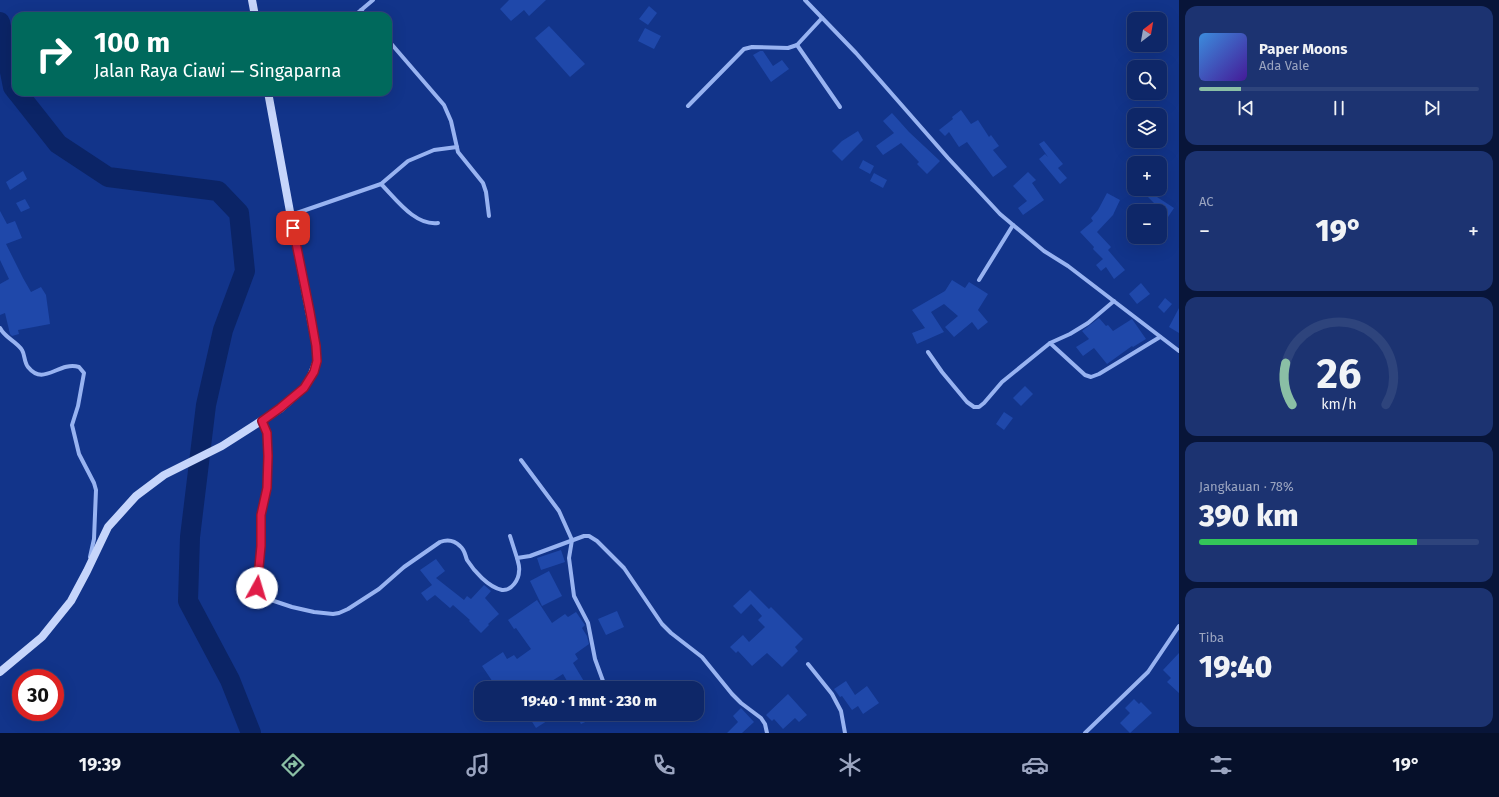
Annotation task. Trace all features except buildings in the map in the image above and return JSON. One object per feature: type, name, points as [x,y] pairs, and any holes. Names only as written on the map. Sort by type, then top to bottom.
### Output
[{"type":"main road","points":[[252,0],[254,12]]},
{"type":"main road","points":[[0,672],[42,637],[71,601],[108,527],[136,496],[164,475],[222,446],[262,421],[304,388],[314,372],[317,361],[313,325],[290,216],[270,96]]},
{"type":"street","points":[[359,12],[373,0]]},
{"type":"street","points":[[805,0],[856,53],[948,158],[1000,214],[1044,251],[1068,266],[1179,351]]},
{"type":"street","points":[[688,106],[744,49],[752,47],[788,48],[797,45],[822,18]]},
{"type":"street","points":[[392,45],[444,105],[451,121],[461,157],[483,184],[486,192],[489,216]]},
{"type":"street","points":[[797,45],[840,107]]},
{"type":"street","points":[[290,216],[381,184],[408,161],[434,150],[457,147]]},
{"type":"street","points":[[381,184],[408,212],[430,224],[438,223]]},
{"type":"street","points":[[979,280],[1013,225]]},
{"type":"street","points":[[928,352],[942,372],[967,402],[974,407],[979,407],[1002,382],[1050,343],[1070,334],[1088,323],[1114,301]]},
{"type":"street","points":[[0,328],[6,337],[15,342],[22,350],[26,364],[37,375],[45,375],[54,370],[68,366],[79,367],[84,373],[78,406],[72,425],[79,454],[96,490],[94,539],[87,571]]},
{"type":"street","points":[[1050,343],[1085,375],[1092,377],[1160,337]]},
{"type":"street","points":[[262,421],[267,433],[268,456],[267,488],[261,515],[261,546],[256,584],[258,592],[262,597],[292,607],[314,612],[333,614],[339,613],[348,609],[379,589],[409,564],[440,542],[446,540],[452,541],[463,548],[467,559],[481,576],[491,585],[501,590],[506,590],[511,588],[520,570],[510,536]]},
{"type":"street","points":[[521,460],[559,511],[572,540],[569,558],[574,596],[588,623],[595,659],[603,681]]},
{"type":"street","points":[[517,558],[530,556],[572,540],[588,536],[597,541],[624,568],[662,624],[670,633],[702,657],[732,694],[761,718],[765,724],[767,733]]},
{"type":"street","points":[[1085,733],[1148,672],[1179,626]]},
{"type":"street","points":[[808,664],[832,694],[841,711],[845,733]]},
{"type":"waterway","points":[[0,22],[12,82]]},
{"type":"waterway","points":[[20,96],[58,144],[108,177],[218,191],[239,213],[245,271],[223,330],[206,405],[190,537],[188,601],[230,680],[251,733]]},
{"type":"route","points":[[257,588],[256,584],[261,546],[261,515],[267,488],[268,456],[267,433],[262,421],[304,388],[314,372],[317,361],[310,312],[293,228]]}]
